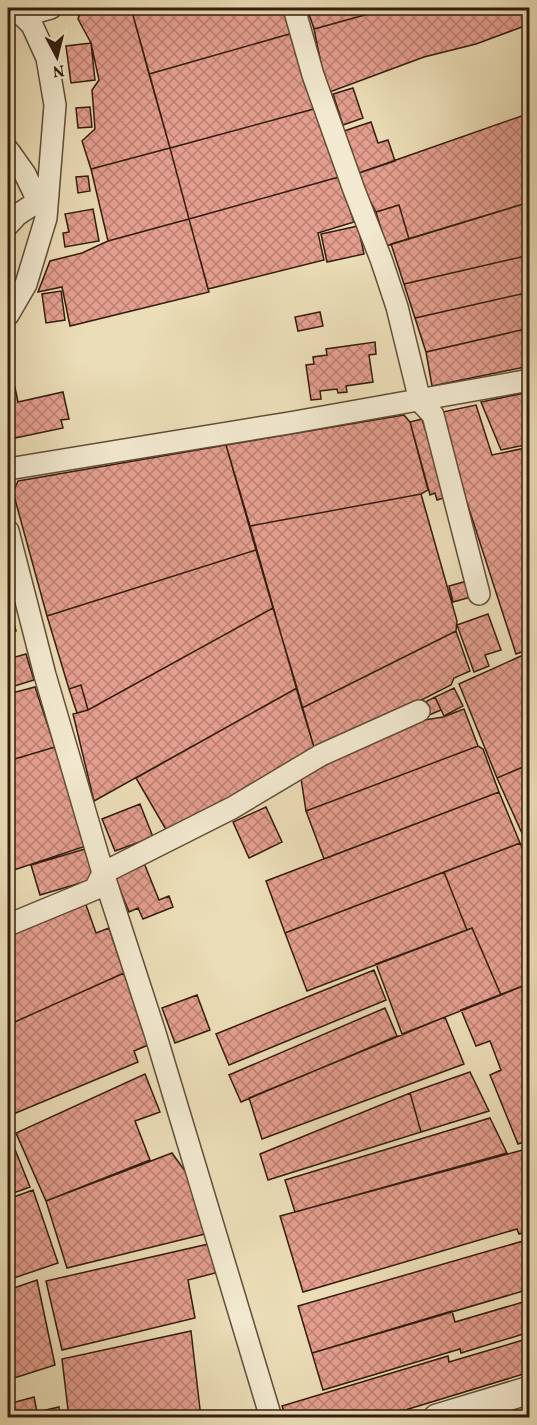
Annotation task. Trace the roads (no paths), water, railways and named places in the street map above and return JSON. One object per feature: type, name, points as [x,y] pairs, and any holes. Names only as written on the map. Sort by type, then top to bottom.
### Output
[{"type":"street","points":[[15,12],[51,8]]},
{"type":"street","points":[[294,8],[313,75],[391,288],[420,401],[433,415],[479,594]]},
{"type":"street","points":[[8,315],[26,284],[46,218],[43,198],[55,105],[48,58],[32,26],[15,12]]},
{"type":"street","points":[[8,150],[43,198]]},
{"type":"street","points":[[8,225],[17,215],[43,198]]},
{"type":"street","points":[[8,469],[420,401],[455,392],[530,380]]},
{"type":"street","points":[[8,531],[45,675],[103,873],[155,1033],[271,1418]]},
{"type":"street","points":[[8,925],[95,889],[103,873],[232,808],[321,755],[419,711]]},
{"type":"street","points":[[437,1418],[530,1390]]}]
